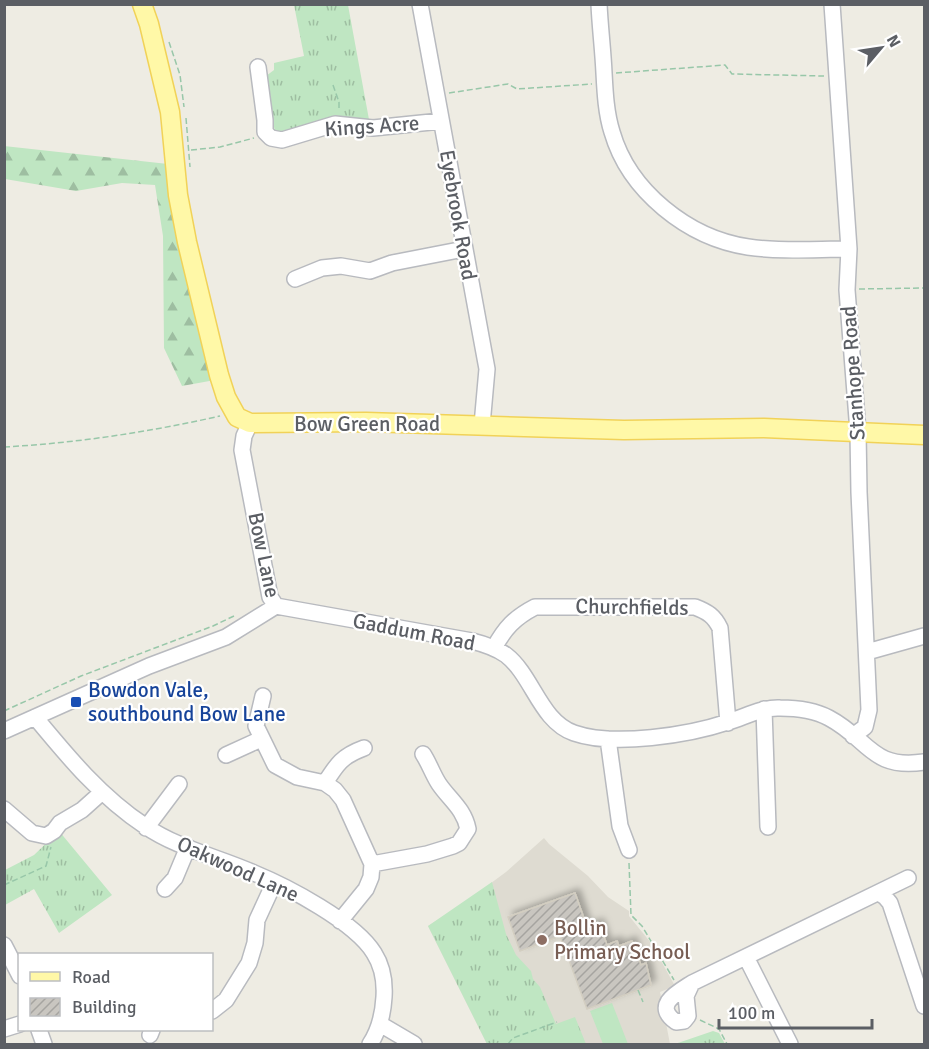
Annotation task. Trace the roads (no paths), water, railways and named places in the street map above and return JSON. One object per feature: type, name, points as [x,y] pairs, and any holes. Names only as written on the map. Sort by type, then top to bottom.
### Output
[{"type":"main road","points":[[142,4],[170,112],[178,195],[219,375],[226,397],[237,417],[250,423]]},
{"type":"main road","name":"Bow Green Road","points":[[250,423],[366,422],[624,430],[764,428],[924,435]]},
{"type":"street","name":"Eyebrook Road","points":[[420,4],[487,369],[482,425]]},
{"type":"street","points":[[599,4],[604,79],[612,133],[620,154],[652,197],[687,225],[747,247],[849,249]]},
{"type":"street","name":"Stanhope Road","points":[[832,4],[849,249],[847,290],[858,432],[869,710],[865,727],[853,736]]},
{"type":"street","name":"Kings Acre","points":[[258,67],[266,120],[265,132],[271,138],[282,140],[339,124],[373,128],[441,121]]},
{"type":"street","points":[[295,279],[322,268],[340,266],[370,271],[392,263],[464,249]]},
{"type":"street","name":"Bow Lane","points":[[4,731],[149,666],[226,637],[276,606],[270,597],[242,450],[244,436],[250,423]]},
{"type":"street","name":"Gaddum Road","points":[[276,606],[472,641],[494,648],[517,667],[556,721],[574,733],[608,738],[659,738],[728,723],[764,709],[781,708],[815,713],[829,718],[881,758],[907,764],[924,762]]},
{"type":"street","name":"Churchfields","points":[[494,648],[505,628],[535,607],[695,607],[715,618],[720,628],[728,723]]},
{"type":"street","points":[[867,652],[924,636]]},
{"type":"street","points":[[263,696],[256,720],[259,732],[275,765],[297,777],[325,783],[335,790],[343,800],[372,864],[371,877],[366,889],[340,921]]},
{"type":"street","points":[[764,709],[768,827]]},
{"type":"street","name":"Oakwood Lane","points":[[35,717],[77,768],[101,792],[146,828],[274,883],[340,921],[364,941],[374,953],[385,984],[381,1024],[370,1044]]},
{"type":"street","points":[[226,755],[259,732]]},
{"type":"street","points":[[608,738],[620,826],[629,850]]},
{"type":"street","points":[[325,783],[337,763],[350,753],[364,748]]},
{"type":"street","points":[[372,864],[427,854],[453,846],[459,843],[468,828],[465,817],[437,782],[423,754]]},
{"type":"street","points":[[146,828],[179,784]]},
{"type":"street","points":[[4,809],[32,833],[46,836],[60,823],[82,810],[101,792]]},
{"type":"street","points":[[165,889],[176,878],[188,847]]},
{"type":"street","points":[[688,1014],[686,987],[908,878]]},
{"type":"street","points":[[213,1010],[226,1000],[249,963],[255,943],[257,920],[274,883]]},
{"type":"street","points":[[879,893],[890,903],[924,1006]]},
{"type":"street","points":[[4,945],[18,972]]},
{"type":"street","points":[[746,957],[790,1044]]},
{"type":"street","points":[[381,1024],[414,1044]]},
{"type":"place","name":"Bowdon Vale, southbound Bow Lane","points":[[76,702]]},
{"type":"place","name":"Bollin Primary School","points":[[542,940]]}]
